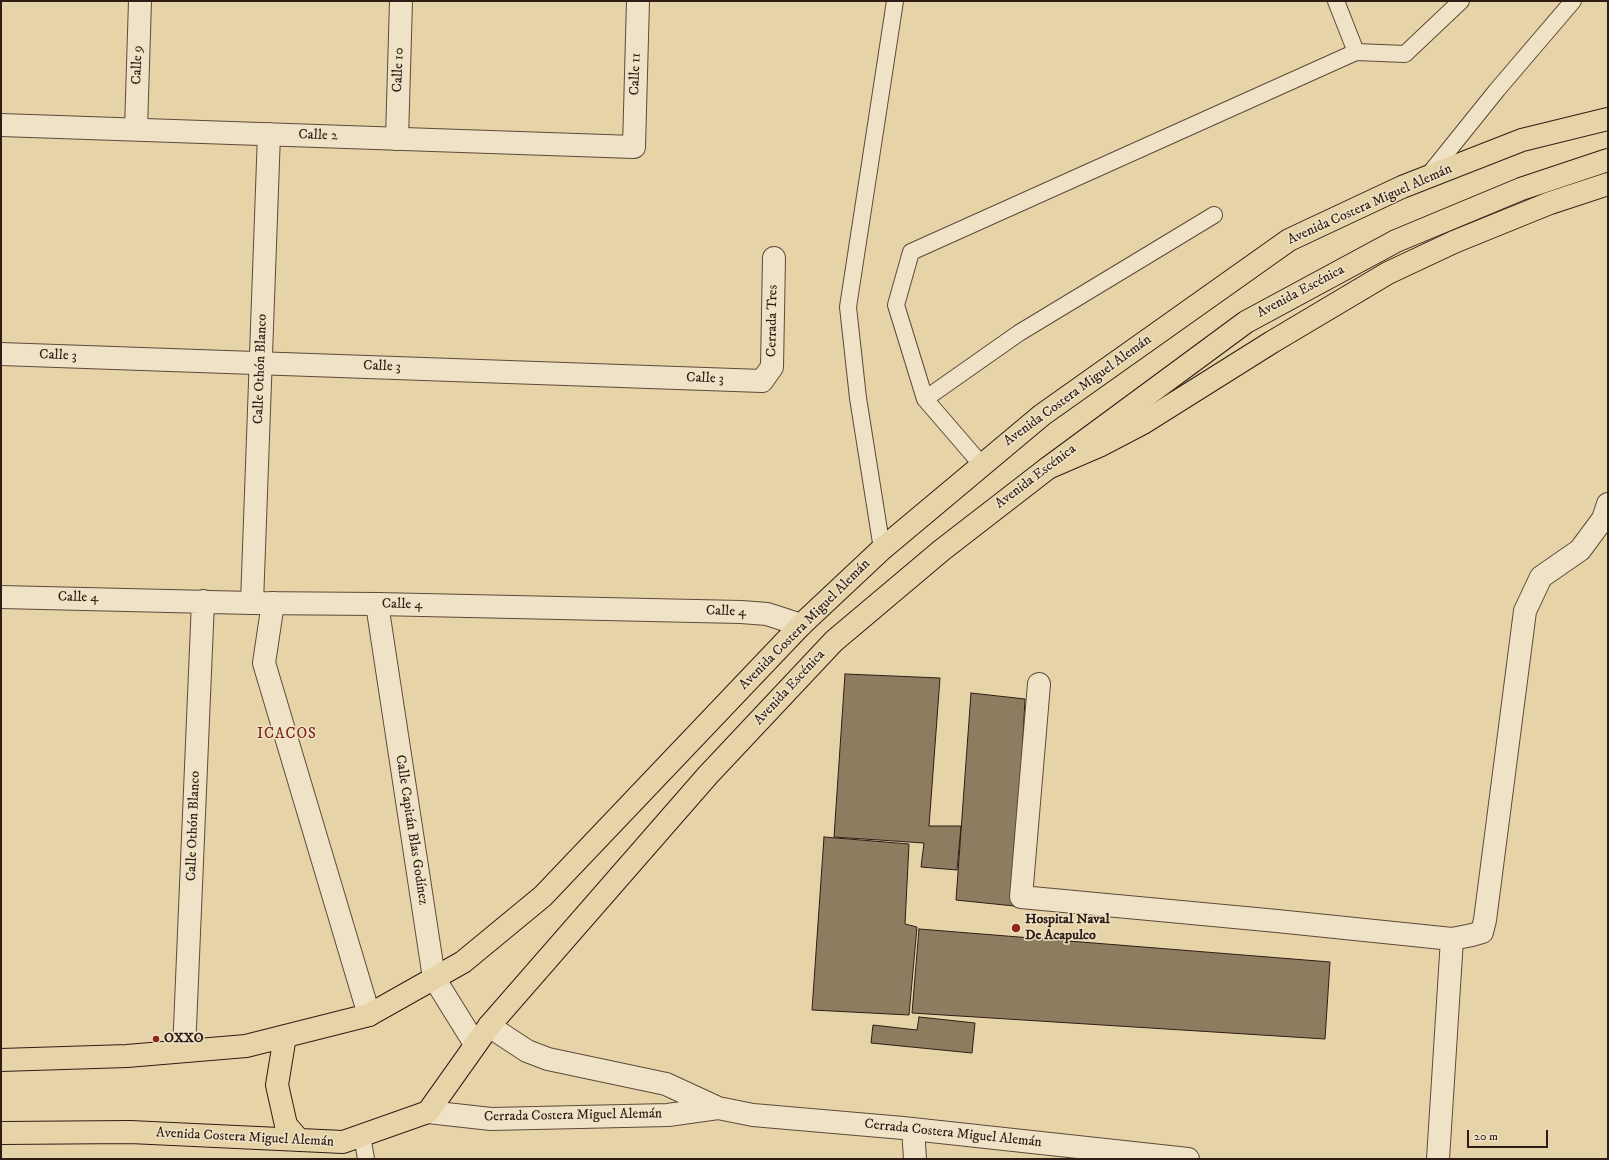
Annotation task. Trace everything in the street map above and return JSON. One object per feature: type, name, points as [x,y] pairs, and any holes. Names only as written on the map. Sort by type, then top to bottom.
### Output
[{"type":"main road","name":"Avenida Costera Miguel Alemán","points":[[1,1060],[127,1056],[246,1046],[369,1015],[463,962],[543,896],[801,625],[882,549],[981,464],[1042,415],[1289,240],[1402,187],[1522,140],[1608,119]]},
{"type":"main road","name":"Avenida Escénica","points":[[489,1026],[708,775],[834,641],[942,550],[1048,468],[1246,322],[1396,241],[1520,189],[1608,160]]},
{"type":"main road","points":[[1048,468],[1099,446],[1143,423],[1272,342],[1388,273],[1454,242],[1550,203],[1608,184]]},
{"type":"main road","points":[[428,1112],[489,1026]]},
{"type":"main road","points":[[285,1036],[277,1085],[286,1125],[299,1140]]},
{"type":"main road","name":"Avenida Costera Miguel Alemán","points":[[1,1133],[130,1132],[343,1142],[428,1112]]},
{"type":"street","name":"Calle 9","points":[[136,129],[140,1]]},
{"type":"street","name":"Calle 10","points":[[397,139],[401,1]]},
{"type":"street","name":"Calle 11","points":[[634,147],[638,1]]},
{"type":"street","name":"Calle 2","points":[[1,125],[634,147]]},
{"type":"street","name":"Calle Othón Blanco","points":[[269,134],[261,363],[262,603],[264,663],[369,1015]]},
{"type":"street","name":"Cerrada Tres","points":[[762,382],[772,367],[774,258]]},
{"type":"street","name":"Calle 3","points":[[1,354],[762,382]]},
{"type":"street","points":[[1039,684],[1022,897],[1452,939],[1482,932],[1485,920],[1525,611],[1542,577],[1580,550],[1603,519],[1608,504]]},
{"type":"street","name":"Calle 4","points":[[1,597],[741,612],[767,614],[801,625]]},
{"type":"street","name":"Calle Othón Blanco","points":[[184,1051],[203,601]]},
{"type":"street","name":"Calle Capitán Blas Godínez","points":[[377,604],[434,978],[475,1044]]},
{"type":"street","points":[[1438,1159],[1452,939]]},
{"type":"street","name":"Cerrada Costera Miguel Alemán","points":[[489,1026],[527,1051],[548,1059],[666,1084],[718,1108],[752,1115],[913,1129],[1188,1159]]},
{"type":"street","name":"Cerrada Costera Miguel Alemán","points":[[428,1112],[491,1119],[668,1115],[718,1108]]},
{"type":"street","points":[[913,1129],[915,1159]]},
{"type":"lane","points":[[882,549],[858,398],[848,306],[895,1]]},
{"type":"lane","points":[[1336,1],[1356,52]]},
{"type":"lane","points":[[981,464],[926,399],[896,305],[911,252],[1356,52],[1405,54],[1461,1]]},
{"type":"lane","points":[[1427,177],[1497,90],[1573,1]]},
{"type":"lane","points":[[926,399],[1019,333],[1214,215]]},
{"type":"lane","points":[[362,1136],[366,1159]]},
{"type":"building","points":[[845,674],[940,678],[929,826],[961,826],[957,870],[921,867],[924,843],[834,837]]},
{"type":"building","points":[[971,693],[1025,699],[1014,906],[956,900]]},
{"type":"building","points":[[824,837],[909,844],[905,924],[917,927],[909,1015],[812,1010]]},
{"type":"building","points":[[919,929],[1330,962],[1325,1039],[912,1013]]},
{"type":"building","points":[[919,1017],[975,1023],[972,1053],[871,1043],[873,1025],[917,1030]]},
{"type":"place","name":"Hospital Naval De Acapulco","points":[[1016,928]]},
{"type":"place","name":"OXXO","points":[[156,1039]]},
{"type":"district","name":"ICACOS","points":[[287,735]]}]
